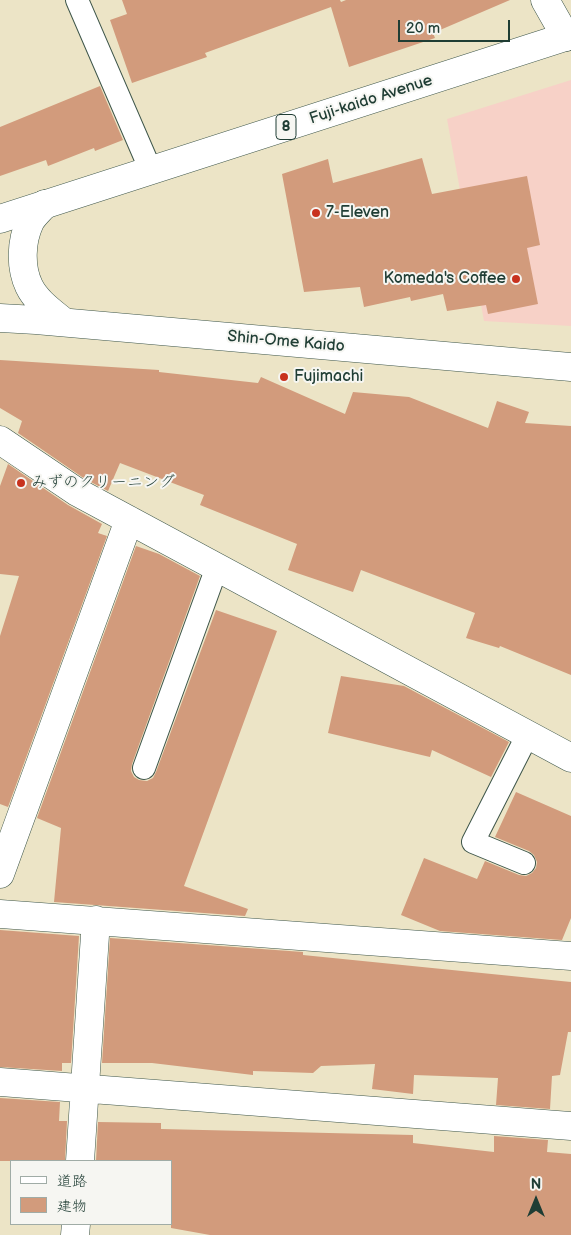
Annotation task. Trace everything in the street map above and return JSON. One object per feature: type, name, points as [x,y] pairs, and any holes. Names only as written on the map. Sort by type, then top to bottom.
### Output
[{"type":"street","points":[[545,0],[568,36]]},
{"type":"street","name":"Fuji-kaido Avenue","points":[[0,219],[568,36]]},
{"type":"street","points":[[45,204],[30,221],[23,244],[23,262],[29,286],[43,305],[64,322]]},
{"type":"street","name":"Shin-Ome Kaido","points":[[0,318],[571,367]]},
{"type":"street","points":[[0,440],[78,492],[571,758]]},
{"type":"street","points":[[0,874],[129,520]]},
{"type":"street","points":[[0,914],[571,956]]},
{"type":"street","points":[[80,1160],[96,920]]},
{"type":"street","points":[[0,1082],[571,1126]]},
{"type":"lane","points":[[77,0],[151,171]]},
{"type":"lane","points":[[144,768],[217,567]]},
{"type":"lane","points":[[524,863],[473,842],[528,734]]},
{"type":"shaded area","points":[[571,80],[571,326],[484,321],[447,119]]},
{"type":"building","points":[[122,0],[340,0],[341,2],[346,0],[510,0],[433,33],[435,38],[349,67],[331,7],[205,53],[207,57],[132,83],[110,20],[127,14]]},
{"type":"building","points":[[100,86],[123,140],[95,151],[94,148],[48,166],[46,160],[0,176],[0,127]]},
{"type":"building","points":[[422,158],[432,194],[527,176],[540,245],[527,248],[538,304],[488,314],[486,305],[447,311],[443,294],[411,301],[410,297],[364,307],[360,287],[304,292],[282,174],[328,159],[333,183]]},
{"type":"building","points":[[0,360],[159,370],[159,372],[258,383],[261,377],[345,414],[353,392],[409,397],[488,428],[497,401],[529,412],[525,423],[571,426],[571,675],[500,646],[499,648],[466,638],[475,613],[361,570],[353,592],[288,570],[297,544],[200,505],[204,495],[120,463],[108,491],[85,479],[18,433],[22,421],[0,408]]},
{"type":"building","points":[[8,464],[68,505],[102,524],[98,533],[107,536],[8,807],[0,804],[0,636],[19,576],[0,574],[0,486]]},
{"type":"building","points":[[136,546],[159,554],[200,576],[132,764],[131,771],[134,777],[147,781],[153,778],[156,772],[216,610],[277,631],[184,886],[248,909],[245,916],[54,902],[61,828],[37,818]]},
{"type":"building","points":[[341,676],[404,686],[509,742],[491,777],[432,750],[430,757],[328,733]]},
{"type":"building","points":[[516,792],[571,816],[571,918],[562,940],[440,931],[401,915],[424,858],[477,879],[485,861],[519,875],[526,876],[532,873],[536,868],[537,862],[534,855],[529,851],[495,837]]},
{"type":"building","points":[[0,930],[79,936],[71,1063],[62,1063],[62,1071],[0,1067]]},
{"type":"building","points":[[110,938],[303,952],[303,955],[571,982],[571,1032],[568,1032],[560,1075],[552,1076],[550,1109],[496,1105],[498,1078],[414,1075],[413,1094],[372,1089],[375,1064],[321,1066],[313,1073],[253,1071],[253,1075],[152,1063],[102,1063]]},
{"type":"building","points":[[0,1098],[60,1102],[59,1121],[67,1121],[65,1160],[0,1161]]},
{"type":"building","points":[[98,1122],[161,1123],[161,1129],[413,1135],[413,1143],[494,1152],[494,1136],[548,1140],[547,1152],[571,1154],[571,1235],[210,1235],[171,1228],[172,1160],[96,1160]]},
{"type":"place","name":"7-Eleven","points":[[316,213]]},
{"type":"place","name":"Komeda's Coffee","points":[[516,279]]},
{"type":"place","name":"Fujimachi","points":[[284,377]]},
{"type":"place","name":"みずのクリーニング","points":[[21,483]]}]
